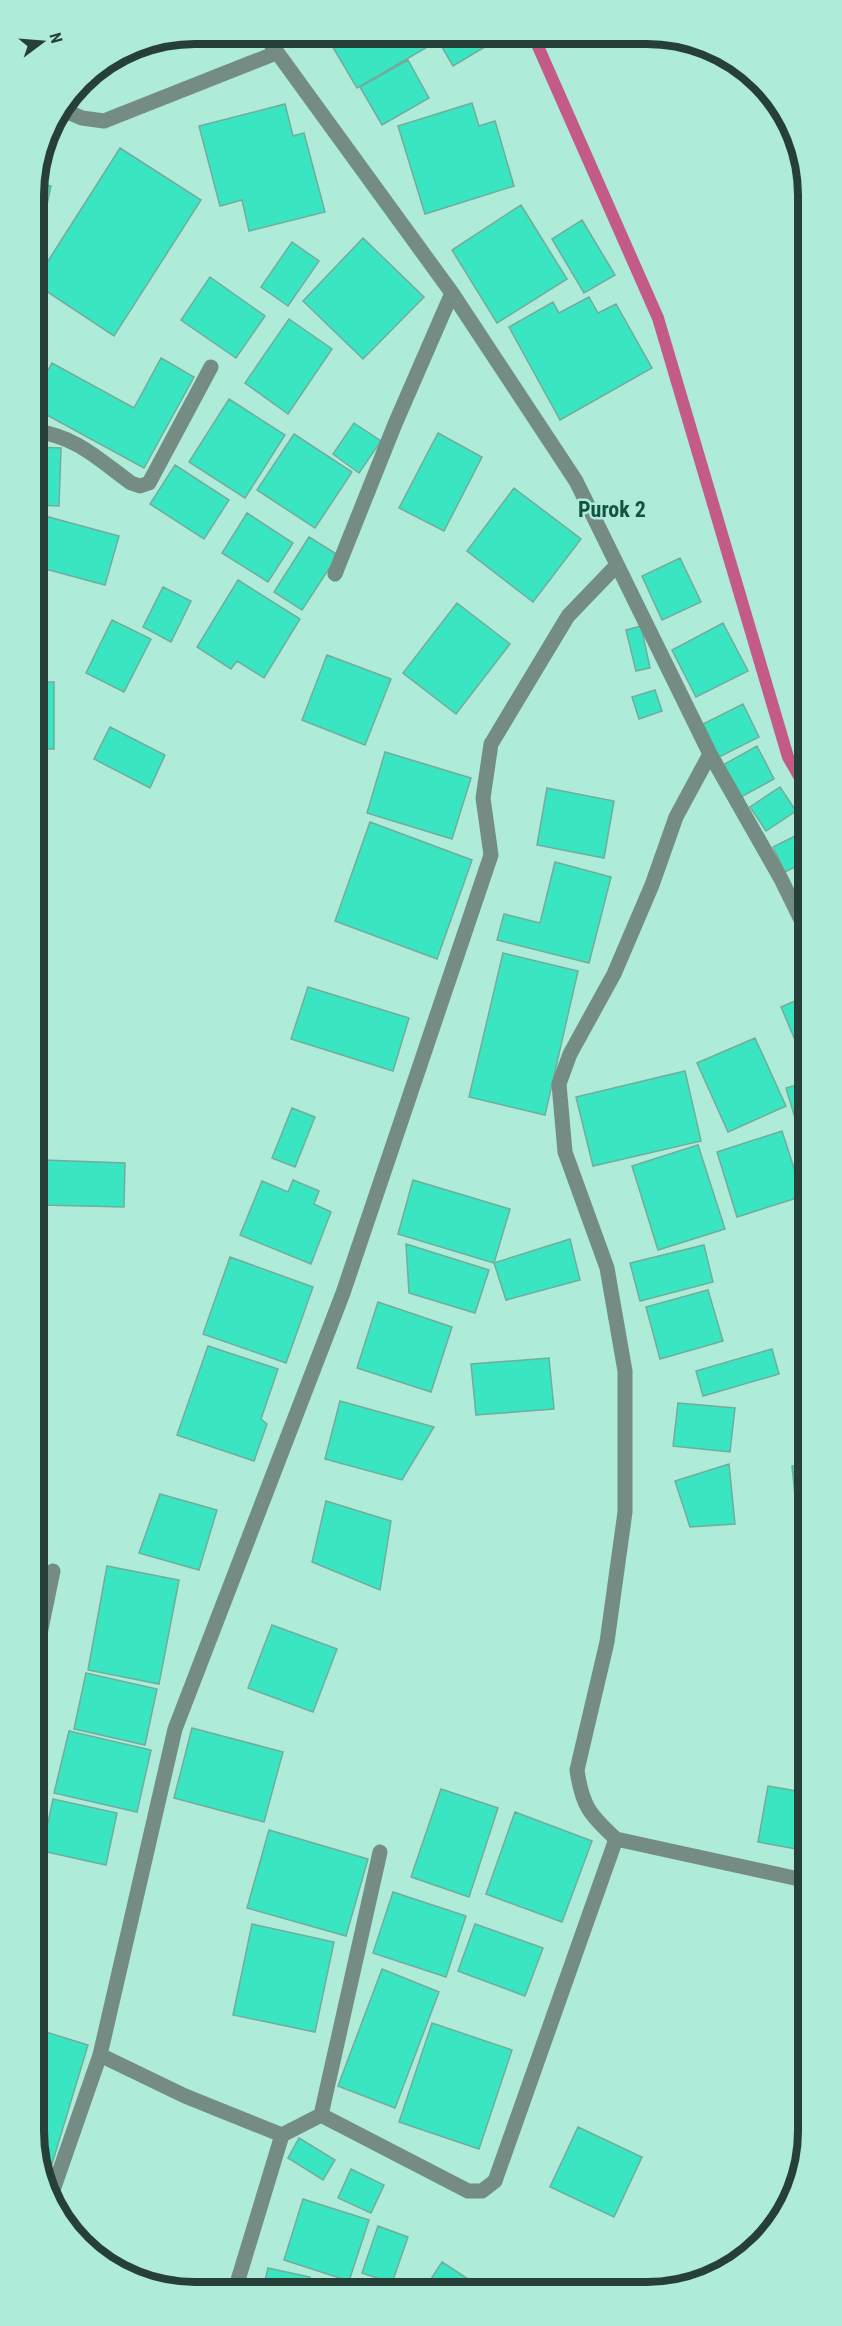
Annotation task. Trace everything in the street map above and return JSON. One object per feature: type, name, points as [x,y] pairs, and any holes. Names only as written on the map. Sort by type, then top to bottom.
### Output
[{"type":"street","points":[[270,44],[452,293],[576,481],[710,754],[781,879],[798,914]]},
{"type":"street","points":[[68,112],[82,118],[104,121],[276,53]]},
{"type":"street","points":[[335,574],[395,424],[452,293]]},
{"type":"street","points":[[44,432],[54,433],[78,442],[131,483],[140,486],[149,483],[212,367]]},
{"type":"street","points":[[54,2186],[100,2055],[175,1729],[343,1293],[491,855],[483,798],[491,744],[568,616],[617,565]]},
{"type":"street","points":[[710,754],[675,817],[652,885],[618,964],[570,1054],[559,1084],[565,1152],[607,1268],[625,1371],[626,1512],[607,1642],[577,1770],[579,1789],[590,1816],[616,1839],[798,1879]]},
{"type":"street","points":[[44,1614],[53,1571]]},
{"type":"street","points":[[321,2115],[468,2191],[482,2191],[495,2181],[616,1839]]},
{"type":"street","points":[[321,2115],[380,1852]]},
{"type":"street","points":[[100,2055],[185,2096],[282,2135]]},
{"type":"street","points":[[237,2282],[282,2135],[321,2115]]},
{"type":"building","points":[[331,44],[428,44],[429,46],[357,88]]},
{"type":"building","points":[[440,44],[490,44],[453,66]]},
{"type":"building","points":[[408,60],[429,98],[382,125],[360,87]]},
{"type":"building","points":[[472,103],[479,126],[495,121],[514,186],[425,214],[398,126]]},
{"type":"building","points":[[285,104],[293,136],[304,133],[325,212],[249,231],[242,200],[220,206],[199,126]]},
{"type":"building","points":[[120,148],[201,200],[114,336],[44,290],[44,267]]},
{"type":"building","points":[[44,184],[51,186],[44,219]]},
{"type":"building","points":[[521,205],[567,279],[497,323],[452,250]]},
{"type":"building","points":[[582,220],[615,275],[584,293],[552,239]]},
{"type":"building","points":[[363,238],[424,297],[363,359],[303,301]]},
{"type":"building","points":[[292,242],[319,261],[288,306],[261,287]]},
{"type":"building","points":[[210,277],[265,316],[236,358],[181,320]]},
{"type":"building","points":[[589,297],[598,313],[616,304],[652,368],[560,420],[509,327],[553,302],[559,313]]},
{"type":"building","points":[[289,319],[332,349],[288,414],[245,383]]},
{"type":"building","points":[[161,358],[194,377],[144,468],[44,413],[44,378],[52,363],[134,408]]},
{"type":"building","points":[[229,399],[285,435],[245,498],[189,462]]},
{"type":"building","points":[[354,423],[381,441],[359,473],[333,454]]},
{"type":"building","points":[[438,433],[482,457],[444,531],[399,508]]},
{"type":"building","points":[[294,434],[352,472],[315,528],[257,490]]},
{"type":"building","points":[[44,447],[61,448],[59,506],[44,505]]},
{"type":"building","points":[[175,465],[229,500],[204,539],[150,504]]},
{"type":"building","points":[[514,488],[581,539],[533,602],[467,551]]},
{"type":"building","points":[[247,513],[293,543],[268,582],[222,553]]},
{"type":"building","points":[[45,516],[119,536],[105,585],[44,569]]},
{"type":"building","points":[[309,537],[338,555],[302,610],[274,592]]},
{"type":"building","points":[[680,558],[701,602],[662,620],[642,576]]},
{"type":"building","points":[[238,580],[300,619],[264,678],[237,661],[231,669],[197,647]]},
{"type":"building","points":[[163,587],[191,601],[171,642],[143,627]]},
{"type":"building","points":[[457,603],[510,644],[456,714],[403,673]]},
{"type":"building","points":[[112,620],[151,639],[124,692],[86,673]]},
{"type":"building","points":[[723,623],[748,671],[696,697],[672,650]]},
{"type":"building","points":[[641,626],[650,668],[636,671],[626,630]]},
{"type":"building","points":[[327,655],[391,679],[365,745],[302,720]]},
{"type":"building","points":[[44,682],[54,682],[54,749],[44,749]]},
{"type":"building","points":[[655,690],[662,711],[639,719],[632,697]]},
{"type":"building","points":[[743,704],[759,737],[719,757],[703,724]]},
{"type":"building","points":[[110,727],[165,755],[150,788],[94,759]]},
{"type":"building","points":[[757,746],[774,779],[741,797],[723,765]]},
{"type":"building","points":[[385,752],[471,778],[452,839],[367,813]]},
{"type":"building","points":[[780,787],[796,811],[766,831],[750,807]]},
{"type":"building","points":[[547,788],[614,801],[604,858],[537,845]]},
{"type":"building","points":[[370,822],[472,860],[437,959],[335,921]]},
{"type":"building","points":[[798,834],[798,866],[785,872],[773,847]]},
{"type":"building","points":[[555,862],[611,877],[589,963],[497,940],[504,914],[540,923]]},
{"type":"building","points":[[44,952],[47,952],[45,1005]]},
{"type":"building","points":[[503,953],[578,971],[545,1115],[469,1097]]},
{"type":"building","points":[[308,987],[409,1018],[393,1071],[291,1039]]},
{"type":"building","points":[[798,1000],[798,1047],[781,1007]]},
{"type":"building","points":[[755,1038],[786,1106],[728,1132],[697,1063]]},
{"type":"building","points":[[685,1071],[701,1141],[593,1166],[576,1097]]},
{"type":"building","points":[[798,1085],[798,1128],[786,1088]]},
{"type":"building","points":[[292,1108],[315,1117],[295,1167],[272,1158]]},
{"type":"building","points":[[782,1131],[798,1181],[798,1198],[737,1217],[717,1152]]},
{"type":"building","points":[[698,1145],[725,1229],[658,1250],[632,1166]]},
{"type":"building","points":[[44,1160],[125,1163],[124,1207],[44,1205]]},
{"type":"building","points":[[293,1180],[319,1191],[314,1204],[331,1212],[311,1264],[240,1235],[262,1181],[288,1192]]},
{"type":"building","points":[[413,1180],[510,1209],[494,1263],[398,1234]]},
{"type":"building","points":[[570,1239],[580,1280],[506,1300],[494,1263]]},
{"type":"building","points":[[406,1244],[489,1270],[475,1313],[409,1293]]},
{"type":"building","points":[[704,1245],[713,1282],[640,1301],[630,1263]]},
{"type":"building","points":[[230,1257],[313,1287],[286,1363],[203,1334]]},
{"type":"building","points":[[708,1290],[723,1341],[660,1359],[646,1307]]},
{"type":"building","points":[[378,1302],[452,1327],[431,1392],[357,1368]]},
{"type":"building","points":[[208,1346],[278,1369],[261,1419],[267,1424],[254,1461],[177,1435]]},
{"type":"building","points":[[772,1349],[779,1374],[703,1396],[696,1371]]},
{"type":"building","points":[[549,1358],[554,1409],[476,1415],[471,1364]]},
{"type":"building","points":[[340,1401],[434,1427],[402,1480],[325,1459]]},
{"type":"building","points":[[678,1403],[735,1408],[730,1452],[673,1446]]},
{"type":"building","points":[[729,1464],[735,1524],[690,1527],[675,1481]]},
{"type":"building","points":[[792,1466],[798,1466],[798,1525]]},
{"type":"building","points":[[160,1494],[217,1510],[199,1570],[139,1553]]},
{"type":"building","points":[[326,1501],[391,1521],[380,1590],[312,1562]]},
{"type":"building","points":[[107,1566],[179,1580],[159,1684],[88,1670]]},
{"type":"building","points":[[272,1625],[337,1649],[313,1712],[248,1688]]},
{"type":"building","points":[[86,1673],[157,1689],[145,1745],[74,1729]]},
{"type":"building","points":[[192,1728],[283,1752],[264,1822],[174,1798]]},
{"type":"building","points":[[69,1731],[151,1750],[137,1812],[54,1793]]},
{"type":"building","points":[[768,1786],[798,1791],[798,1849],[758,1842]]},
{"type":"building","points":[[441,1789],[498,1808],[469,1897],[411,1877]]},
{"type":"building","points":[[53,1799],[117,1813],[106,1865],[44,1851]]},
{"type":"building","points":[[515,1812],[592,1841],[562,1922],[486,1894]]},
{"type":"building","points":[[269,1830],[368,1859],[346,1936],[247,1908]]},
{"type":"building","points":[[393,1892],[466,1916],[446,1977],[373,1953]]},
{"type":"building","points":[[252,1924],[334,1942],[315,2032],[233,2015]]},
{"type":"building","points":[[475,1924],[543,1948],[525,1996],[458,1971]]},
{"type":"building","points":[[382,1969],[439,1992],[395,2108],[338,2086]]},
{"type":"building","points":[[432,2023],[512,2050],[479,2149],[399,2122]]},
{"type":"building","points":[[44,2031],[88,2045],[50,2172],[46,2161],[44,2132]]},
{"type":"building","points":[[578,2127],[642,2157],[614,2217],[550,2187]]},
{"type":"building","points":[[299,2138],[335,2160],[323,2180],[288,2158]]},
{"type":"building","points":[[351,2169],[384,2185],[371,2213],[338,2198]]},
{"type":"building","points":[[303,2199],[369,2220],[349,2281],[284,2260]]},
{"type":"building","points":[[378,2226],[408,2237],[392,2282],[362,2273]]},
{"type":"building","points":[[442,2262],[473,2282],[429,2282]]},
{"type":"building","points":[[268,2268],[310,2277],[309,2282],[265,2282]]},
{"type":"waterway","points":[[537,44],[658,318],[788,757],[798,774]]},
{"type":"district","name":"Purok 2","points":[[612,509]]}]
